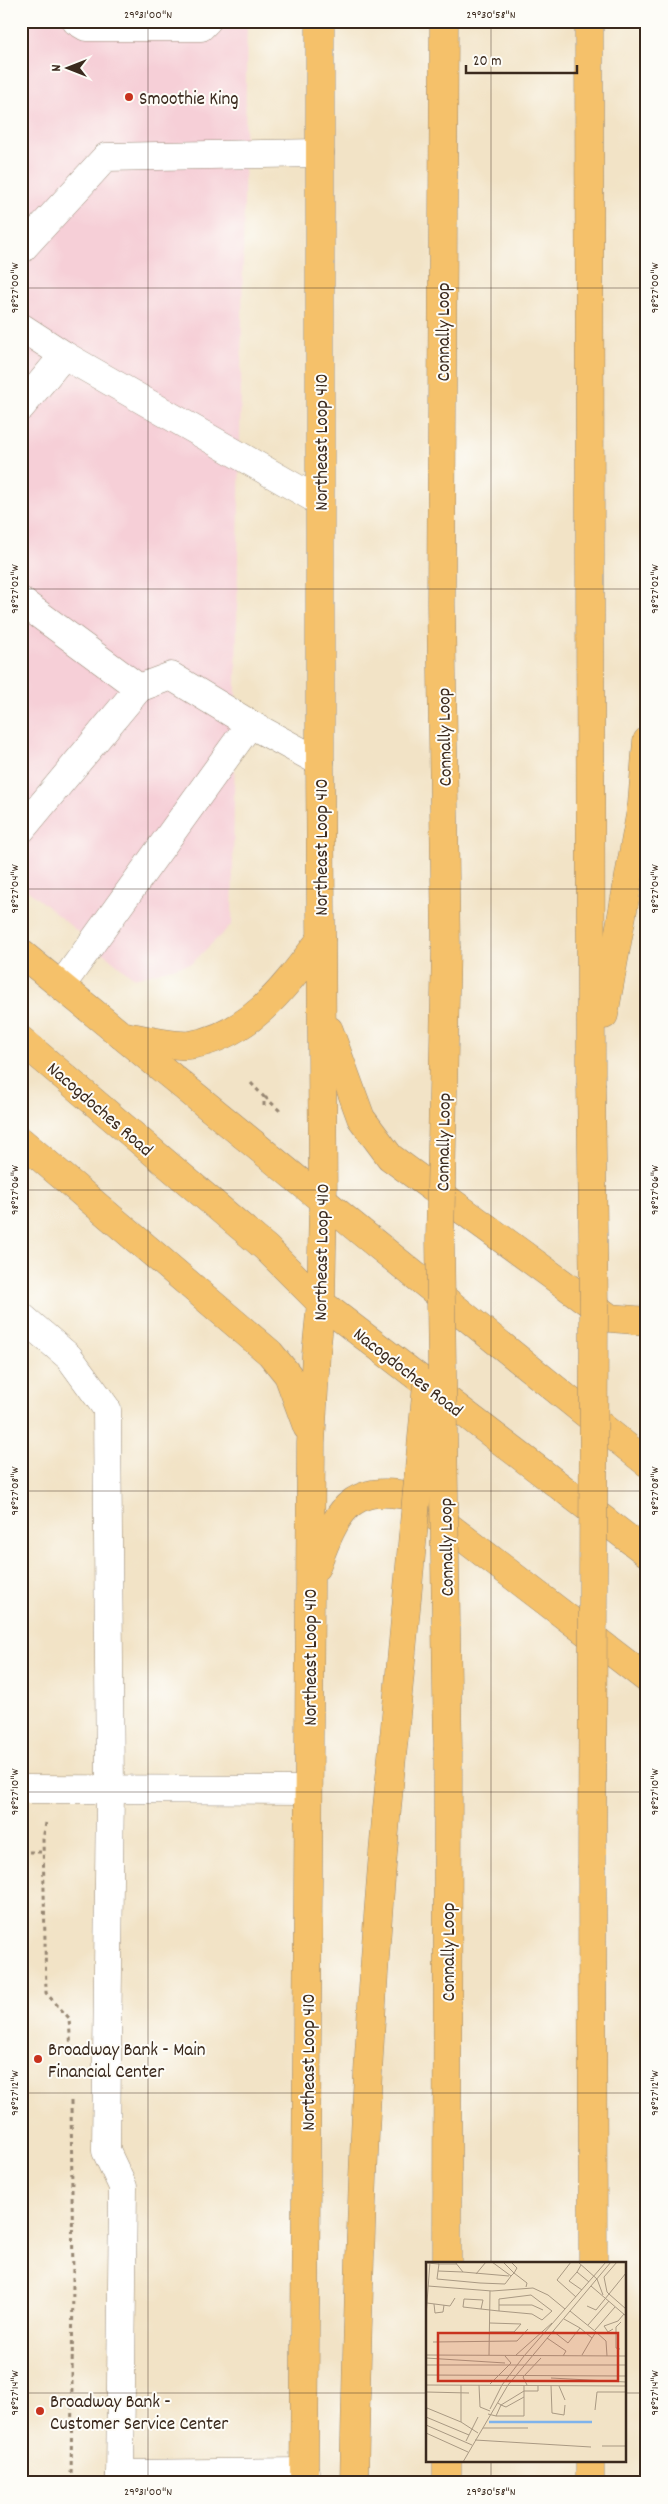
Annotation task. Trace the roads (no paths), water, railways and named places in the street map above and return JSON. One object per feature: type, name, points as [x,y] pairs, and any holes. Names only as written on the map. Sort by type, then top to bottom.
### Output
[{"type":"main road","name":"Northeast Loop 410","points":[[305,2477],[311,1443],[321,1304],[323,1202],[319,501],[320,21]]},
{"type":"main road","name":"Connally Loop","points":[[444,21],[441,604],[446,946],[440,1240],[448,1750],[447,2262]]},
{"type":"main road","points":[[589,21],[591,1083],[594,1307],[593,2262]]},
{"type":"main road","points":[[591,1083],[642,804],[647,741]]},
{"type":"main road","points":[[121,1035],[188,1045],[226,1034],[261,1012],[287,984],[321,939]]},
{"type":"main road","points":[[21,953],[264,1151],[323,1202],[647,1464]]},
{"type":"main road","points":[[322,1010],[361,1118],[390,1157],[610,1318],[647,1321]]},
{"type":"main road","name":"Nacogdoches Road","points":[[21,1040],[266,1248],[321,1304],[647,1553]]},
{"type":"main road","points":[[21,1141],[270,1353],[288,1376],[300,1405],[311,1443]]},
{"type":"main road","points":[[354,2483],[365,2106],[382,1856],[440,1240]]},
{"type":"main road","points":[[310,1583],[331,1529],[344,1509],[364,1495],[388,1491],[409,1496],[647,1679]]},
{"type":"main road","points":[[447,2462],[447,2483]]},
{"type":"main road","points":[[590,2462],[590,2483]]},
{"type":"lane","points":[[76,21],[86,27],[201,27],[207,21]]},
{"type":"lane","points":[[21,250],[106,157],[320,154]]},
{"type":"lane","points":[[21,327],[64,356],[319,501]]},
{"type":"lane","points":[[21,407],[64,356]]},
{"type":"lane","points":[[21,601],[139,688]]},
{"type":"lane","points":[[21,830],[139,688],[172,676],[250,724],[320,762]]},
{"type":"lane","points":[[61,986],[250,724]]},
{"type":"lane","points":[[21,1316],[69,1357],[107,1409],[110,1789],[106,2151],[123,2186],[120,2478],[305,2477]]},
{"type":"lane","points":[[21,1789],[308,1790]]},
{"type":"place","name":"Smoothie King","points":[[129,97]]},
{"type":"place","name":"Broadway Bank - Main Financial Center","points":[[38,2059]]},
{"type":"place","name":"Broadway Bank - Customer Service Center","points":[[40,2411]]}]
